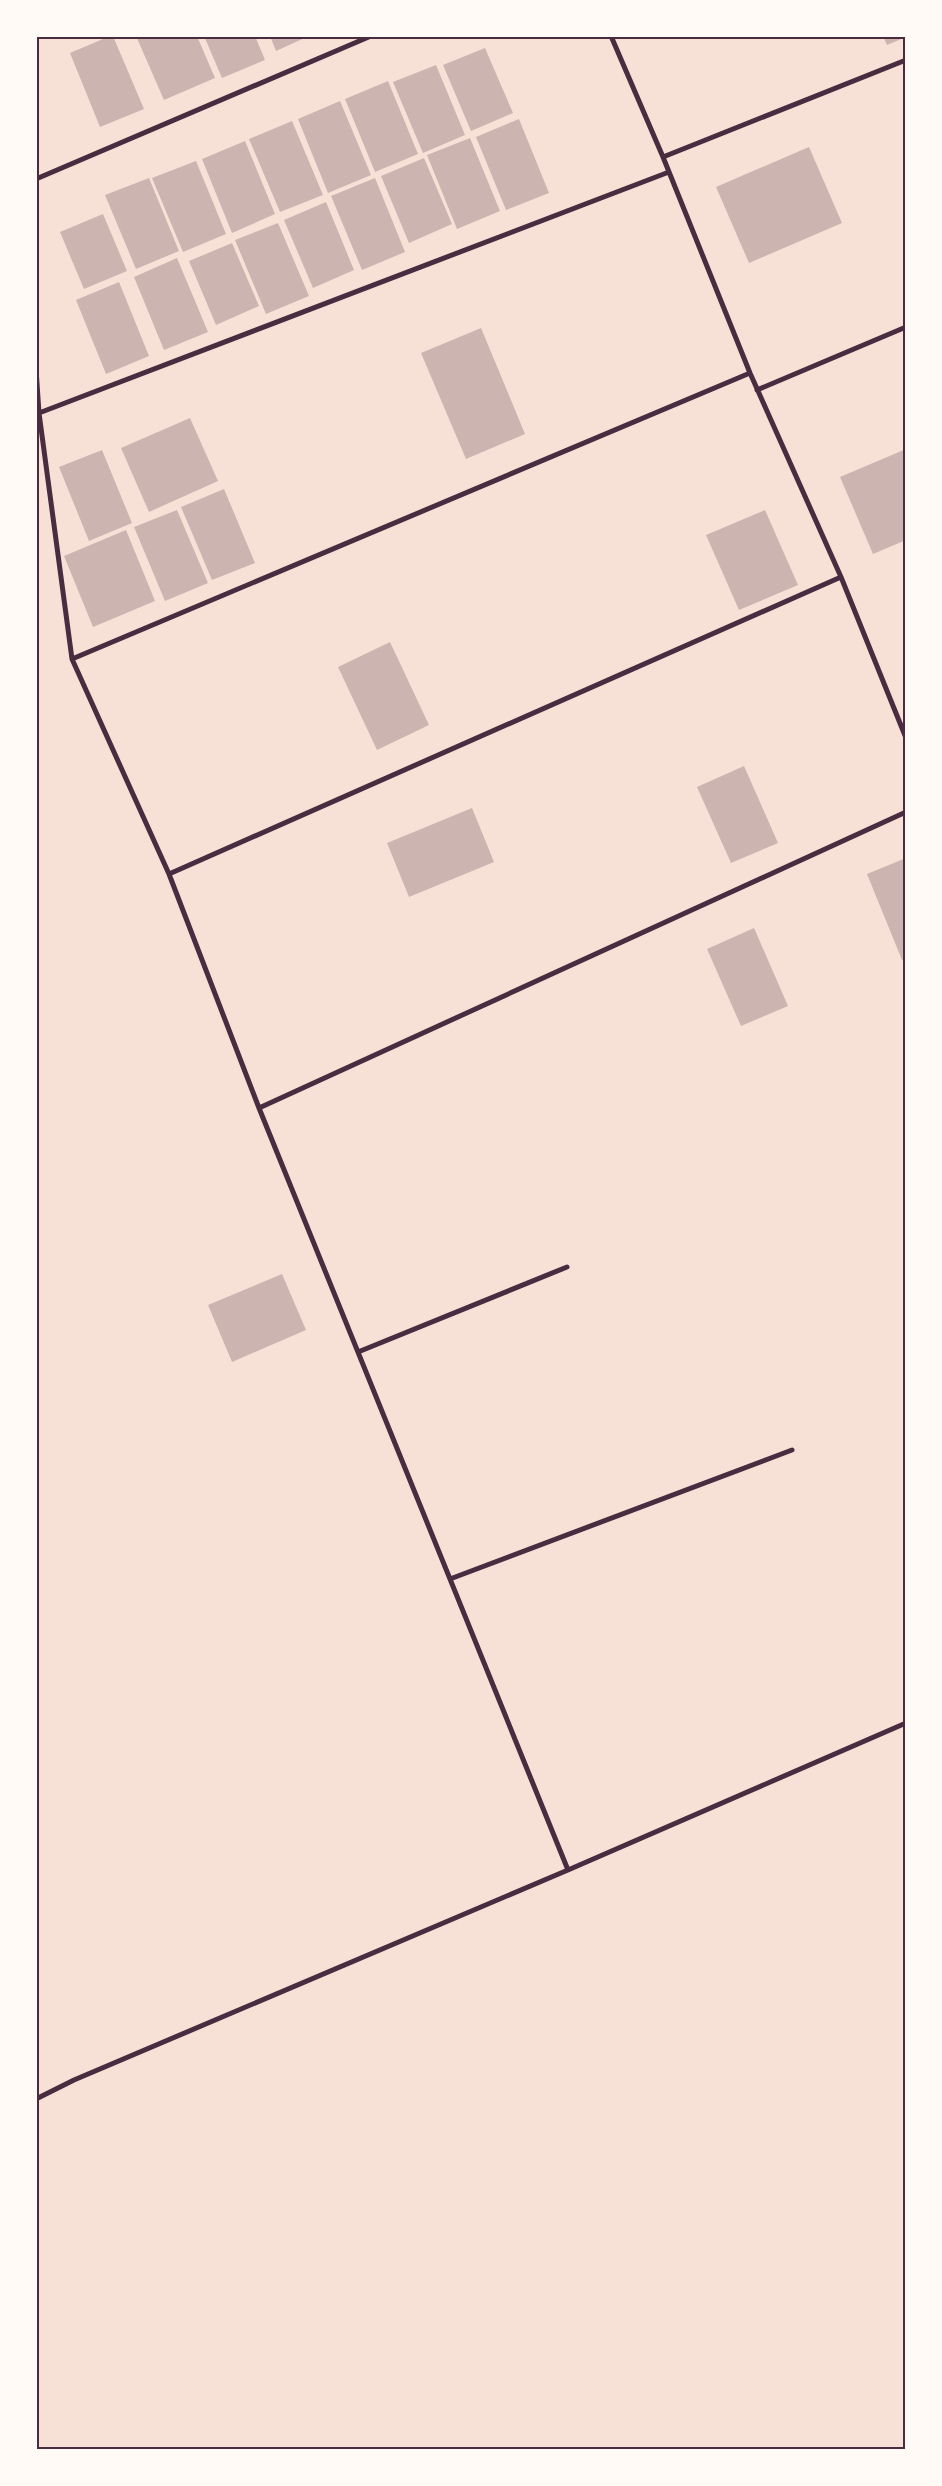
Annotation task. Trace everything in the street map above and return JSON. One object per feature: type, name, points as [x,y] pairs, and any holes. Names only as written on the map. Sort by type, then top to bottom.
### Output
[{"type":"street","points":[[36,179],[371,36]]},
{"type":"street","points":[[611,36],[670,172],[750,372],[841,577],[906,738]]},
{"type":"street","points":[[663,157],[906,60]]},
{"type":"street","points":[[39,413],[670,172]]},
{"type":"street","points":[[758,390],[906,327]]},
{"type":"street","points":[[36,369],[39,413],[72,660],[169,874],[259,1108],[568,1870]]},
{"type":"street","points":[[72,660],[750,372]]},
{"type":"street","points":[[169,874],[841,577]]},
{"type":"street","points":[[259,1108],[906,812]]},
{"type":"street","points":[[358,1352],[567,1266]]},
{"type":"street","points":[[450,1579],[792,1450]]},
{"type":"street","points":[[36,2099],[74,2080],[568,1870],[906,1723]]},
{"type":"building","points":[[113,36],[144,109],[100,127],[70,53]]},
{"type":"building","points":[[136,36],[197,36],[215,78],[164,100]]},
{"type":"building","points":[[204,36],[255,36],[265,60],[222,78]]},
{"type":"building","points":[[270,36],[309,36],[276,51]]},
{"type":"building","points":[[883,36],[906,36],[906,37],[887,45]]},
{"type":"building","points":[[485,48],[513,113],[471,131],[443,65]]},
{"type":"building","points":[[436,65],[465,135],[423,153],[393,82]]},
{"type":"building","points":[[388,81],[418,154],[375,172],[345,99]]},
{"type":"building","points":[[340,101],[371,175],[328,193],[298,119]]},
{"type":"building","points":[[519,119],[549,193],[506,210],[476,137]]},
{"type":"building","points":[[292,121],[323,195],[280,212],[249,139]]},
{"type":"building","points":[[470,138],[500,211],[457,229],[427,155]]},
{"type":"building","points":[[245,141],[275,214],[232,233],[202,159]]},
{"type":"building","points":[[809,147],[842,223],[749,263],[716,187]]},
{"type":"building","points":[[424,158],[452,224],[409,243],[381,176]]},
{"type":"building","points":[[196,161],[226,234],[183,252],[152,178]]},
{"type":"building","points":[[149,178],[179,251],[136,269],[105,195]]},
{"type":"building","points":[[375,178],[405,252],[362,270],[331,196]]},
{"type":"building","points":[[326,202],[354,270],[313,288],[284,220]]},
{"type":"building","points":[[103,214],[127,271],[84,289],[60,232]]},
{"type":"building","points":[[278,223],[309,296],[266,314],[235,240]]},
{"type":"building","points":[[232,243],[259,306],[216,325],[189,261]]},
{"type":"building","points":[[177,258],[208,332],[164,350],[134,277]]},
{"type":"building","points":[[119,282],[149,356],[106,374],[76,300]]},
{"type":"building","points":[[481,328],[525,434],[466,459],[421,353]]},
{"type":"building","points":[[190,418],[218,481],[149,512],[121,448]]},
{"type":"building","points":[[906,449],[906,540],[873,554],[840,477]]},
{"type":"building","points":[[102,450],[132,523],[89,541],[59,467]]},
{"type":"building","points":[[224,489],[255,563],[212,580],[181,507]]},
{"type":"building","points":[[177,510],[208,583],[165,601],[134,527]]},
{"type":"building","points":[[765,510],[798,585],[739,610],[706,535]]},
{"type":"building","points":[[126,530],[155,601],[93,627],[64,556]]},
{"type":"building","points":[[390,642],[429,725],[377,750],[338,667]]},
{"type":"building","points":[[744,766],[778,843],[731,863],[697,787]]},
{"type":"building","points":[[472,808],[494,862],[409,897],[387,843]]},
{"type":"building","points":[[906,858],[906,958],[902,960],[867,874]]},
{"type":"building","points":[[754,928],[788,1006],[741,1026],[707,949]]},
{"type":"building","points":[[282,1274],[306,1330],[232,1362],[208,1305]]}]
